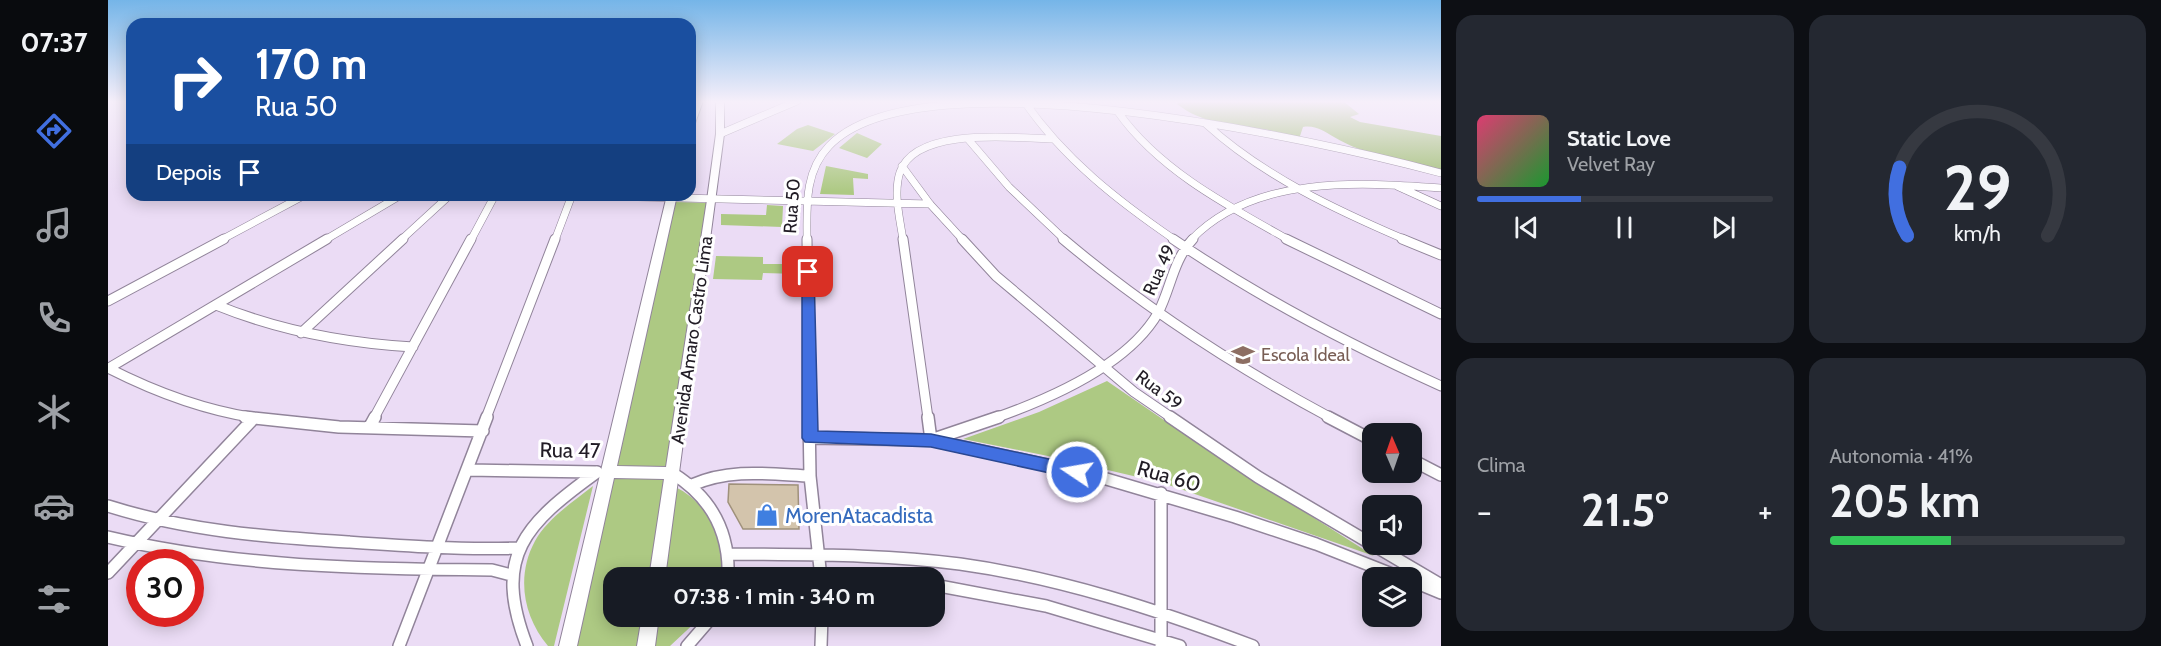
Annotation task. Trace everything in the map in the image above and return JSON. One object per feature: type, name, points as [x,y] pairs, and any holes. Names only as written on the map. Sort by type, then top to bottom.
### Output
[{"type":"street","points":[[720,134],[727,131]]},
{"type":"street","name":"Rua 50","points":[[820,567],[810,476],[807,200],[811,175],[824,151],[836,139],[850,131]]},
{"type":"street","points":[[1047,131],[1106,190],[1185,247],[1312,323],[1441,386]]},
{"type":"street","points":[[1135,131],[1155,154],[1234,209],[1330,263],[1441,314]]},
{"type":"street","points":[[1214,131],[1229,144],[1300,189],[1371,225],[1441,255]]},
{"type":"street","name":"Rua 50","points":[[1250,131],[1328,144],[1441,173]]},
{"type":"street","name":"Avenida Amaro Castro Lima","points":[[659,567],[720,134]]},
{"type":"street","points":[[931,440],[898,204],[897,181],[902,166],[916,153],[933,144],[968,139],[1053,139]]},
{"type":"street","points":[[968,139],[994,173],[1050,227],[1158,312],[1252,372],[1362,434]]},
{"type":"street","name":"Rua 59","points":[[902,166],[930,204],[996,276],[1143,399],[1212,447],[1362,540],[1441,585]]},
{"type":"street","name":"Rua 49","points":[[931,440],[1034,403],[1072,386],[1103,367],[1142,332],[1158,312],[1185,247],[1206,226],[1234,209],[1266,196],[1337,185],[1441,188]]},
{"type":"street","points":[[1394,185],[1441,207]]},
{"type":"street","points":[[696,199],[930,204]]},
{"type":"street","points":[[108,301],[293,201]]},
{"type":"street","points":[[109,368],[390,201]]},
{"type":"street","points":[[301,333],[444,201]]},
{"type":"street","points":[[369,428],[492,201]]},
{"type":"street","points":[[399,646],[570,201]]},
{"type":"street","points":[[568,646],[603,472],[671,201]]},
{"type":"street","points":[[216,305],[233,313],[301,333],[352,342],[413,347]]},
{"type":"street","points":[[109,368],[141,386],[183,402],[254,418],[338,427],[483,430]]},
{"type":"street","points":[[108,573],[254,418]]},
{"type":"street","name":"Rua 60","points":[[810,438],[931,440],[1094,475],[1161,493],[1316,544],[1374,567]]},
{"type":"street","points":[[1422,465],[1441,475]]},
{"type":"street","name":"Rua 47","points":[[468,470],[672,473]]},
{"type":"street","points":[[527,646],[516,619],[511,596],[511,575],[518,548],[530,529],[563,496],[603,472]]},
{"type":"street","points":[[672,473],[692,485],[708,502],[719,520],[727,541],[728,567]]},
{"type":"street","points":[[692,485],[705,478],[723,473],[810,476]]},
{"type":"street","points":[[1161,493],[1161,642]]},
{"type":"street","points":[[108,506],[207,531],[263,537],[436,548],[518,548]]},
{"type":"street","points":[[108,537],[187,556],[245,563],[492,570],[511,575]]},
{"type":"street","points":[[728,554],[855,555],[991,569],[1161,612],[1253,646]]},
{"type":"street","points":[[1422,585],[1441,593]]},
{"type":"street","points":[[945,587],[1046,606],[1180,646]]},
{"type":"street","points":[[646,646],[649,627]]},
{"type":"street","points":[[687,646],[703,627]]},
{"type":"street","points":[[821,646],[822,627]]},
{"type":"green space","points":[[794,131],[826,131],[835,134],[813,151],[777,144]]},
{"type":"green space","points":[[1273,131],[1302,131],[1300,136]]},
{"type":"green space","points":[[1323,131],[1413,131],[1441,136],[1441,172],[1372,154]]},
{"type":"green space","points":[[857,133],[882,144],[867,158],[839,148]]},
{"type":"green space","points":[[826,166],[868,174],[868,179],[853,178],[854,195],[820,194]]},
{"type":"green space","points":[[676,202],[709,203],[654,567],[603,567],[603,627],[645,627],[642,646],[571,646]]},
{"type":"green space","points":[[767,205],[783,206],[782,227],[721,225],[721,214],[766,215]]},
{"type":"green space","points":[[716,256],[763,257],[763,264],[799,264],[799,274],[763,273],[762,280],[713,279]]},
{"type":"green space","points":[[1107,381],[1212,453],[1362,548],[1362,552],[1163,483],[963,439],[1039,412]]},
{"type":"green space","points":[[593,486],[554,646],[548,646],[533,622],[525,595],[524,582],[529,554],[546,525]]},
{"type":"green space","points":[[675,487],[687,494],[706,513],[718,538],[722,564],[722,567],[664,567]]},
{"type":"green space","points":[[654,627],[690,627],[670,646],[651,646]]},
{"type":"building","name":"MorenAtacadista","points":[[729,484],[798,485],[799,529],[743,529],[728,502]]},
{"type":"place","name":"Escola Ideal","points":[[1243,355]]},
{"type":"place","name":"MorenAtacadista","points":[[767,515]]},
{"type":"route","points":[[808,272],[810,438],[931,440],[1077,472]]}]
